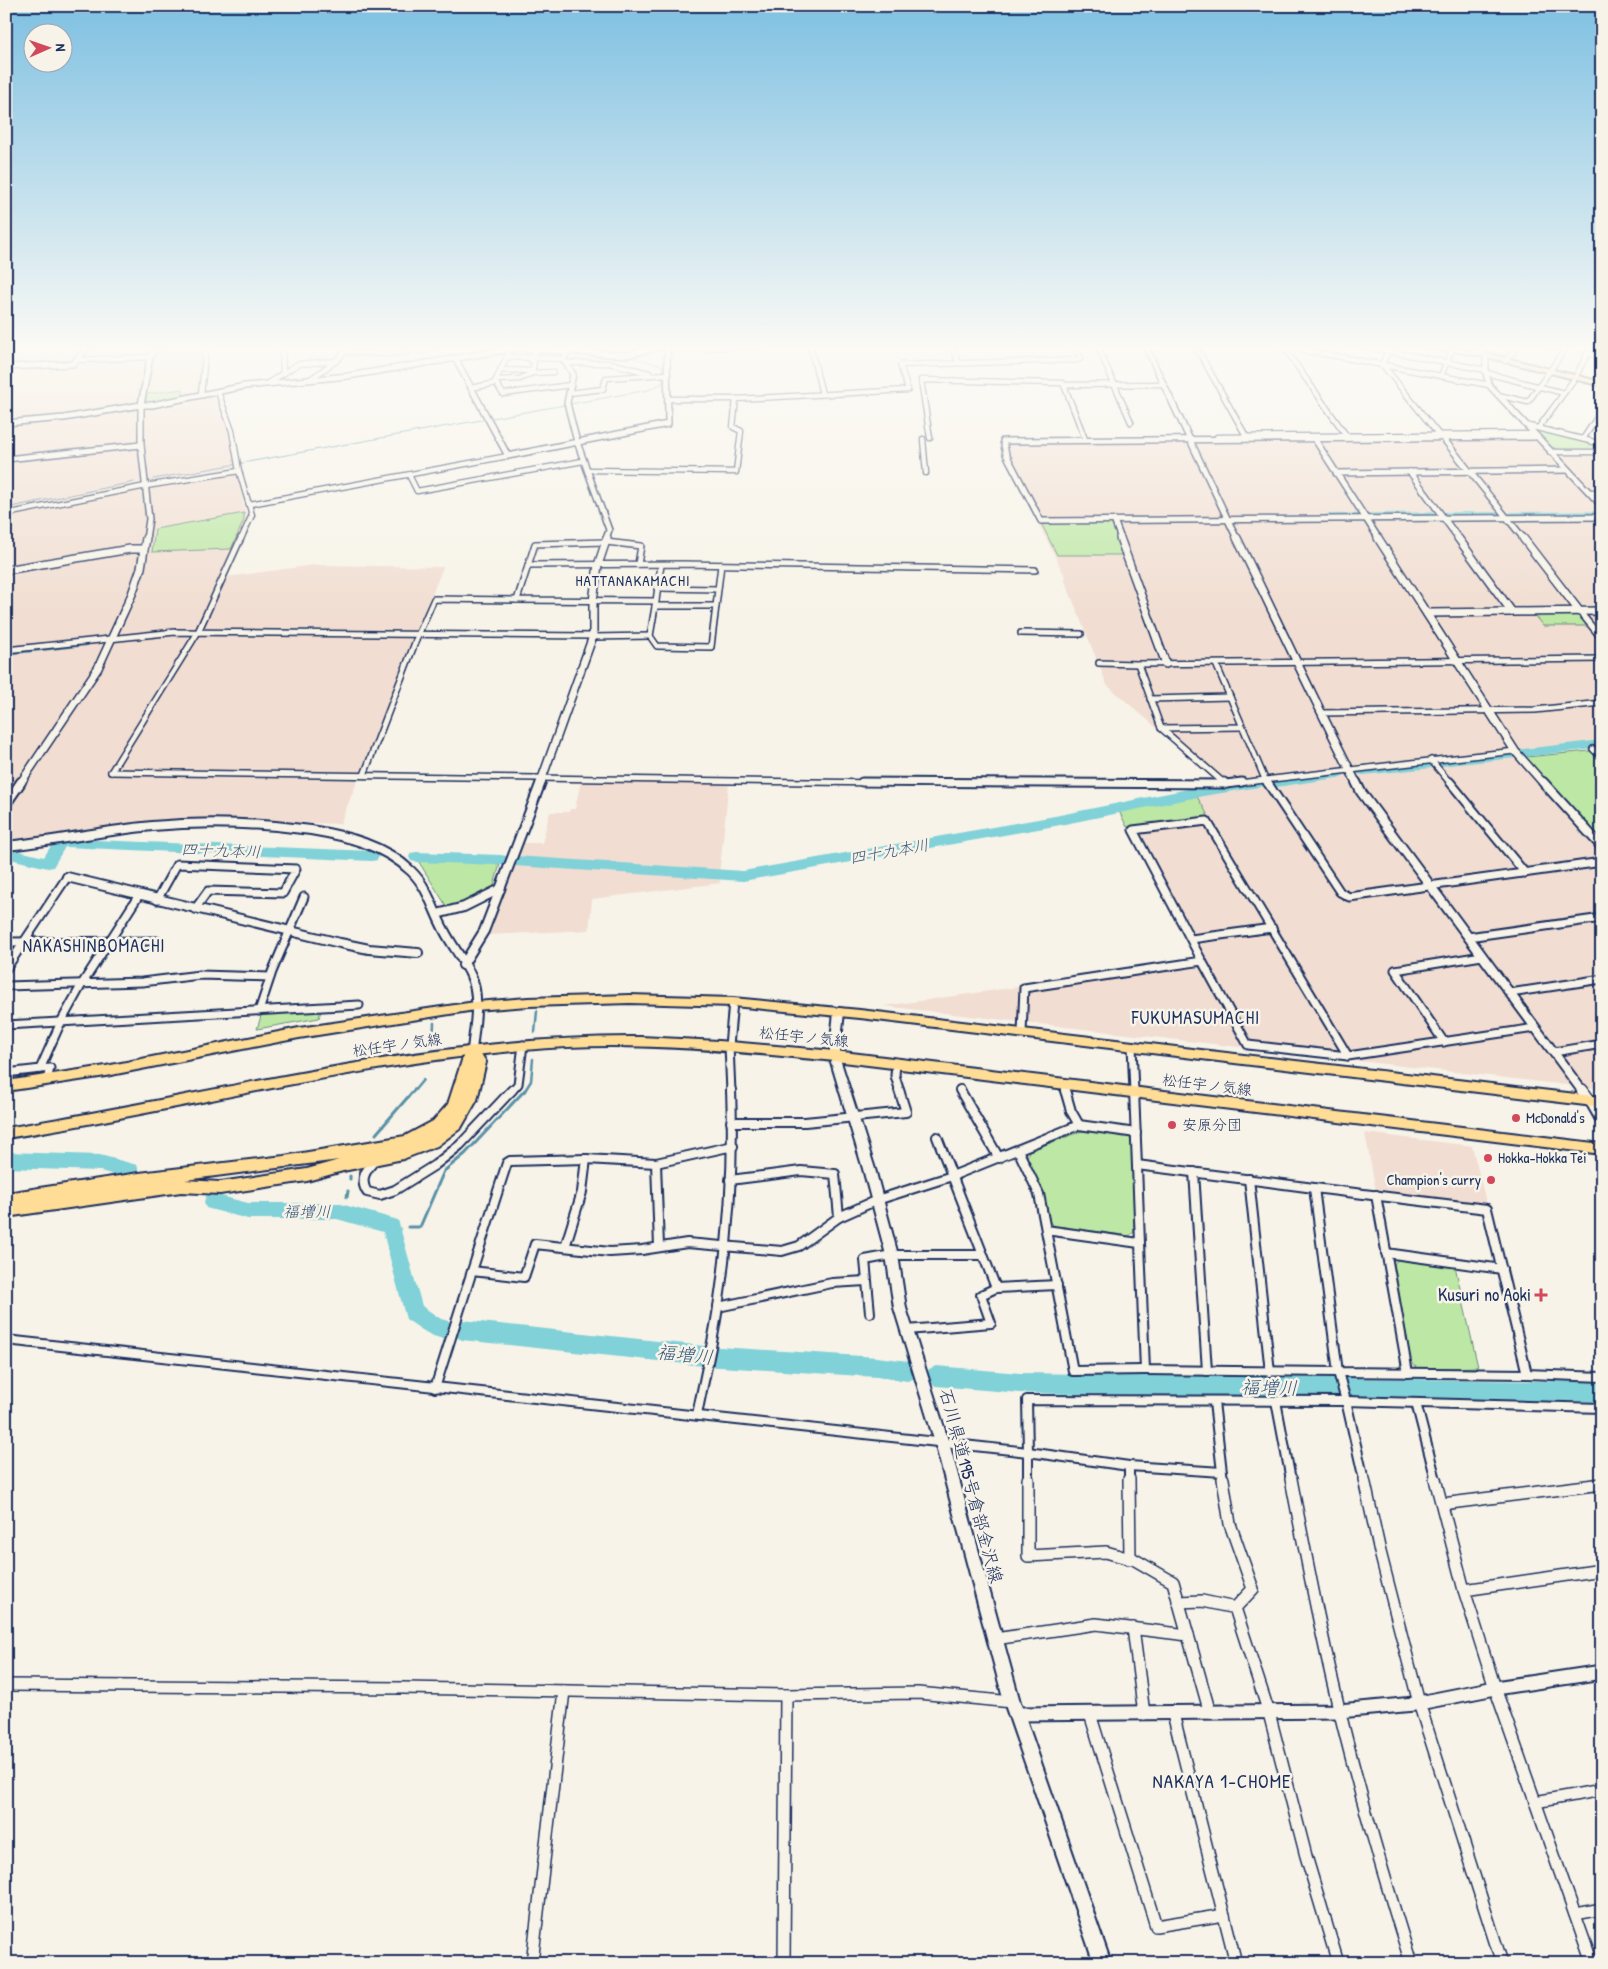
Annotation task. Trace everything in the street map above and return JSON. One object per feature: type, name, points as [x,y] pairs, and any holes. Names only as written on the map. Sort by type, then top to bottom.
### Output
[{"type":"highway","points":[[344,1159],[376,1160],[418,1149],[432,1142],[456,1124],[470,1100],[476,1082],[479,1062],[472,1052]]},
{"type":"highway","points":[[6,1199],[308,1168],[405,1143],[437,1126],[453,1109],[463,1087],[467,1063],[472,1052]]},
{"type":"highway","points":[[6,1211],[181,1180]]},
{"type":"main road","name":"松任宇ノ気線","points":[[6,1086],[145,1063],[299,1033],[495,1003],[630,999],[733,1002],[839,1012],[1596,1102]]},
{"type":"main road","name":"石川県道195号倉部金沢線","points":[[839,1012],[835,1056],[892,1255],[900,1308],[942,1443],[1014,1708],[1103,1963]]},
{"type":"main road","name":"松任宇ノ気線","points":[[6,1133],[104,1116],[364,1065],[523,1045],[622,1042],[729,1046],[835,1056],[1602,1149]]},
{"type":"main road","points":[[1596,1102],[1602,1121]]},
{"type":"street","points":[[6,804],[98,668],[113,639],[132,594],[141,568],[149,519],[141,437]]},
{"type":"street","points":[[233,437],[252,515],[198,632],[111,772],[986,784],[1226,784],[1348,768],[1515,751]]},
{"type":"street","points":[[498,437],[508,456]]},
{"type":"street","points":[[463,965],[484,931],[543,777],[593,637],[592,601],[598,565],[609,530],[576,437]]},
{"type":"street","points":[[250,504],[603,437]]},
{"type":"street","points":[[587,470],[736,472],[740,437]]},
{"type":"street","points":[[1082,437],[1083,439],[1189,439],[1229,437]]},
{"type":"street","points":[[1384,437],[1003,441],[1006,454],[1041,521],[1602,517]]},
{"type":"street","points":[[1441,437],[1508,518],[1602,639]]},
{"type":"street","points":[[1536,437],[1602,506]]},
{"type":"street","points":[[1575,437],[1602,444]]},
{"type":"street","points":[[1314,438],[1515,751],[1602,848]]},
{"type":"street","points":[[923,439],[926,473]]},
{"type":"street","points":[[1189,439],[1361,792],[1535,1028],[1596,1102]]},
{"type":"street","points":[[6,459],[141,445]]},
{"type":"street","points":[[1550,452],[1602,452]]},
{"type":"street","points":[[409,475],[417,492],[583,460]]},
{"type":"street","points":[[6,514],[239,466]]},
{"type":"street","points":[[1336,473],[1568,470]]},
{"type":"street","points":[[1410,472],[1512,612]]},
{"type":"street","points":[[1589,492],[1602,492]]},
{"type":"street","points":[[1114,520],[1166,664]]},
{"type":"street","points":[[517,600],[535,544],[606,542],[641,546],[638,564]]},
{"type":"street","points":[[6,570],[130,548],[144,549]]},
{"type":"street","points":[[528,565],[661,565],[694,563],[1035,570]]},
{"type":"street","points":[[661,565],[650,636],[657,646],[711,647],[721,565]]},
{"type":"street","points":[[658,588],[718,589]]},
{"type":"street","points":[[364,775],[418,634],[434,599],[592,601],[716,606]]},
{"type":"street","points":[[1428,613],[1602,612]]},
{"type":"street","points":[[6,650],[198,632],[593,637],[650,636]]},
{"type":"street","points":[[1021,633],[1081,634]]},
{"type":"street","points":[[1099,663],[1600,661]]},
{"type":"street","points":[[1138,664],[1161,728],[1226,784]]},
{"type":"street","points":[[1216,664],[1265,780],[1340,892],[1349,897],[1602,862]]},
{"type":"street","points":[[1150,698],[1230,697]]},
{"type":"street","points":[[1321,713],[1535,710],[1602,703]]},
{"type":"street","points":[[1161,728],[1243,727]]},
{"type":"street","points":[[1602,748],[1594,749],[1602,758]]},
{"type":"street","points":[[1431,760],[1525,873]]},
{"type":"street","points":[[1348,1056],[1208,821],[1133,830],[1248,1045],[1348,1056],[1535,1028]]},
{"type":"street","points":[[6,846],[68,839],[151,826],[180,824],[257,826],[332,833],[374,846],[401,863],[416,877],[463,965],[471,976],[475,990],[472,1052]]},
{"type":"street","points":[[157,900],[177,864],[296,870],[283,893],[208,891],[194,909]]},
{"type":"street","points":[[6,969],[67,877],[194,909],[369,949],[418,953]]},
{"type":"street","points":[[437,914],[464,907],[500,889]]},
{"type":"street","points":[[40,1070],[61,1022],[82,984],[139,895]]},
{"type":"street","points":[[259,1010],[270,976],[304,897]]},
{"type":"street","points":[[1468,937],[1602,918]]},
{"type":"street","points":[[1191,939],[1272,928]]},
{"type":"street","points":[[6,942],[110,941],[129,943],[157,941]]},
{"type":"street","points":[[1444,1042],[1395,970],[1482,956]]},
{"type":"street","points":[[1022,1033],[1024,988],[1202,961]]},
{"type":"street","points":[[6,986],[142,982],[200,975],[270,976]]},
{"type":"street","points":[[1510,993],[1602,979]]},
{"type":"street","points":[[697,1415],[718,1307],[725,1247],[733,1146],[729,1046],[733,1002]]},
{"type":"street","points":[[6,1025],[359,1006]]},
{"type":"street","points":[[1554,1052],[1602,1044]]},
{"type":"street","points":[[376,1160],[365,1170],[363,1182],[367,1192],[380,1195],[395,1190],[448,1156],[518,1084],[523,1045]]},
{"type":"street","points":[[1132,1046],[1145,1370]]},
{"type":"street","points":[[731,1122],[805,1122],[854,1119],[906,1112],[895,1076],[896,1063]]},
{"type":"street","points":[[6,1073],[50,1068],[47,1080]]},
{"type":"street","points":[[1064,1084],[1065,1094],[1075,1120],[1079,1125]]},
{"type":"street","points":[[960,1090],[999,1158]]},
{"type":"street","points":[[472,1271],[524,1277],[535,1244],[610,1252],[659,1248],[687,1243],[782,1251],[799,1246],[839,1217],[877,1200],[952,1176],[1079,1125],[1136,1133]]},
{"type":"street","points":[[937,1137],[996,1288]]},
{"type":"street","points":[[435,1388],[472,1271],[510,1161],[586,1159],[656,1164],[733,1146]]},
{"type":"street","points":[[1018,1150],[1038,1194],[1073,1371],[1145,1370],[1339,1375],[1408,1373],[1528,1374],[1602,1377]]},
{"type":"street","points":[[566,1247],[582,1192],[586,1159]]},
{"type":"street","points":[[656,1164],[659,1248]]},
{"type":"street","points":[[1137,1165],[1488,1208],[1528,1374]]},
{"type":"street","points":[[730,1180],[801,1171],[836,1174],[839,1217]]},
{"type":"street","points":[[1194,1172],[1208,1371]]},
{"type":"street","points":[[1249,1179],[1270,1372]]},
{"type":"street","points":[[1314,1188],[1339,1375],[1380,1552],[1419,1703],[1502,1963]]},
{"type":"street","points":[[1376,1195],[1408,1373]]},
{"type":"street","points":[[1046,1230],[1139,1243]]},
{"type":"street","points":[[1386,1252],[1502,1269]]},
{"type":"street","points":[[870,1313],[865,1260],[892,1255],[983,1255]]},
{"type":"street","points":[[718,1307],[832,1283],[866,1282]]},
{"type":"street","points":[[907,1330],[991,1323],[981,1295],[996,1288],[1057,1285]]},
{"type":"street","points":[[6,1340],[1028,1452],[1129,1466],[1222,1472]]},
{"type":"street","points":[[1210,1714],[1172,1582],[1130,1558],[1106,1552],[1028,1556],[1027,1400],[1214,1402],[1346,1399],[1416,1403],[1602,1408]]},
{"type":"street","points":[[1276,1401],[1308,1571],[1339,1710],[1385,1878],[1411,1963]]},
{"type":"street","points":[[1214,1402],[1230,1524],[1253,1589],[1234,1608]]},
{"type":"street","points":[[1416,1403],[1464,1590],[1495,1688],[1592,1963]]},
{"type":"street","points":[[1129,1466],[1130,1558]]},
{"type":"street","points":[[1442,1504],[1602,1484]]},
{"type":"street","points":[[1464,1590],[1602,1570]]},
{"type":"street","points":[[1178,1602],[1202,1601],[1234,1608]]},
{"type":"street","points":[[1234,1608],[1269,1713],[1306,1856],[1338,1963]]},
{"type":"street","points":[[994,1638],[1096,1624],[1188,1635]]},
{"type":"street","points":[[1133,1628],[1144,1714]]},
{"type":"street","points":[[6,1685],[786,1694],[918,1693],[1014,1708],[1090,1714],[1210,1714],[1339,1710],[1419,1703],[1495,1688],[1602,1672]]},
{"type":"street","points":[[532,1963],[564,1691]]},
{"type":"street","points":[[784,1963],[786,1694]]},
{"type":"street","points":[[1090,1714],[1156,1926],[1224,1915]]},
{"type":"street","points":[[1173,1714],[1236,1963]]},
{"type":"street","points":[[1536,1802],[1602,1790]]},
{"type":"street","points":[[1575,1914],[1602,1909]]},
{"type":"shaded area","points":[[6,437],[229,437],[247,519],[219,578],[315,565],[443,567],[340,824],[183,818],[6,842]]},
{"type":"shaded area","points":[[1571,437],[1602,445],[1602,747],[1516,756],[1602,851],[1602,1089],[884,1006],[1018,987],[1019,983],[1191,959],[1194,953],[1118,811],[1213,791],[1214,777],[1107,685],[1065,581],[1065,576],[1003,454],[999,441]]},
{"type":"shaded area","points":[[581,781],[729,782],[719,876],[720,883],[592,899],[589,930],[488,935],[522,843],[542,843],[550,812],[569,812],[570,809],[575,809]]},
{"type":"shaded area","points":[[1365,1133],[1472,1146],[1487,1206],[1376,1191]]},
{"type":"green space","points":[[1541,437],[1571,437],[1602,445],[1602,450],[1560,450],[1552,447]]},
{"type":"green space","points":[[244,513],[244,520],[231,549],[152,552],[155,529]]},
{"type":"green space","points":[[1112,522],[1123,555],[1057,555],[1041,523]]},
{"type":"green space","points":[[1579,614],[1588,626],[1543,626],[1534,615]]},
{"type":"green space","points":[[1590,751],[1602,763],[1602,840],[1526,757]]},
{"type":"green space","points":[[1196,795],[1209,817],[1127,827],[1119,811]]},
{"type":"green space","points":[[417,859],[500,864],[493,889],[464,903],[447,907]]},
{"type":"green space","points":[[321,1010],[319,1018],[257,1029],[262,1013]]},
{"type":"green space","points":[[1082,1131],[1127,1136],[1133,1140],[1134,1232],[1129,1236],[1055,1226],[1050,1223],[1044,1194],[1027,1157],[1029,1151]]},
{"type":"green space","points":[[1398,1259],[1455,1266],[1478,1367],[1419,1369],[1411,1362],[1394,1264]]},
{"type":"waterway","points":[[153,479],[387,437]]},
{"type":"waterway","points":[[6,462],[120,450]]},
{"type":"waterway","points":[[6,508],[134,482]]},
{"type":"waterway","points":[[1511,515],[1602,514]]},
{"type":"waterway","points":[[1367,516],[1436,515]]},
{"type":"waterway","points":[[1443,515],[1500,515]]},
{"type":"waterway","points":[[1327,517],[1359,516]]},
{"type":"waterway","points":[[6,574],[27,570]]},
{"type":"waterway","points":[[6,654],[87,645]]},
{"type":"waterway","name":"四十九本川","points":[[1523,753],[1602,744]]},
{"type":"waterway","name":"四十九本川","points":[[1441,762],[1509,755]]},
{"type":"waterway","name":"四十九本川","points":[[1363,771],[1426,765]]},
{"type":"waterway","name":"四十九本川","points":[[1276,782],[1338,774]]},
{"type":"waterway","name":"四十九本川","points":[[515,861],[743,876],[1055,821],[1203,791],[1260,783]]},
{"type":"waterway","name":"四十九本川","points":[[70,844],[372,856]]},
{"type":"waterway","name":"四十九本川","points":[[6,853],[48,863],[59,845]]},
{"type":"waterway","name":"四十九本川","points":[[416,857],[501,860]]},
{"type":"waterway","points":[[535,1032],[537,1011]]},
{"type":"waterway","points":[[433,1045],[434,1023]]},
{"type":"waterway","points":[[524,1092],[531,1081],[533,1059]]},
{"type":"waterway","points":[[413,1092],[423,1080]]},
{"type":"waterway","points":[[376,1134],[414,1090]]},
{"type":"waterway","points":[[408,1227],[420,1227],[444,1171],[465,1154],[525,1090]]},
{"type":"waterway","name":"福増川","points":[[6,1160],[100,1163],[130,1171]]},
{"type":"waterway","points":[[347,1197],[348,1191]]},
{"type":"waterway","name":"福増川","points":[[213,1202],[248,1211],[337,1211],[391,1226],[413,1312],[438,1328],[447,1329]]},
{"type":"waterway","name":"福増川","points":[[391,1226],[399,1228]]},
{"type":"waterway","name":"福増川","points":[[462,1330],[704,1356],[877,1367],[908,1371]]},
{"type":"waterway","name":"福増川","points":[[936,1376],[1020,1383],[1602,1392]]},
{"type":"place","name":"McDonald's","points":[[1516,1118]]},
{"type":"place","name":"安原分団","points":[[1172,1125]]},
{"type":"place","name":"Hokka-Hokka Tei","points":[[1488,1158]]},
{"type":"place","name":"Champion's curry","points":[[1491,1180]]},
{"type":"place","name":"Kusuri no Aoki","points":[[1541,1295]]},
{"type":"district","name":"HATTANAKAMACHI","points":[[633,581]]},
{"type":"district","name":"NAKASHINBOMACHI","points":[[94,946]]},
{"type":"district","name":"FUKUMASUMACHI","points":[[1196,1018]]},
{"type":"district","name":"NAKAYA 1-CHOME","points":[[1222,1781]]}]
